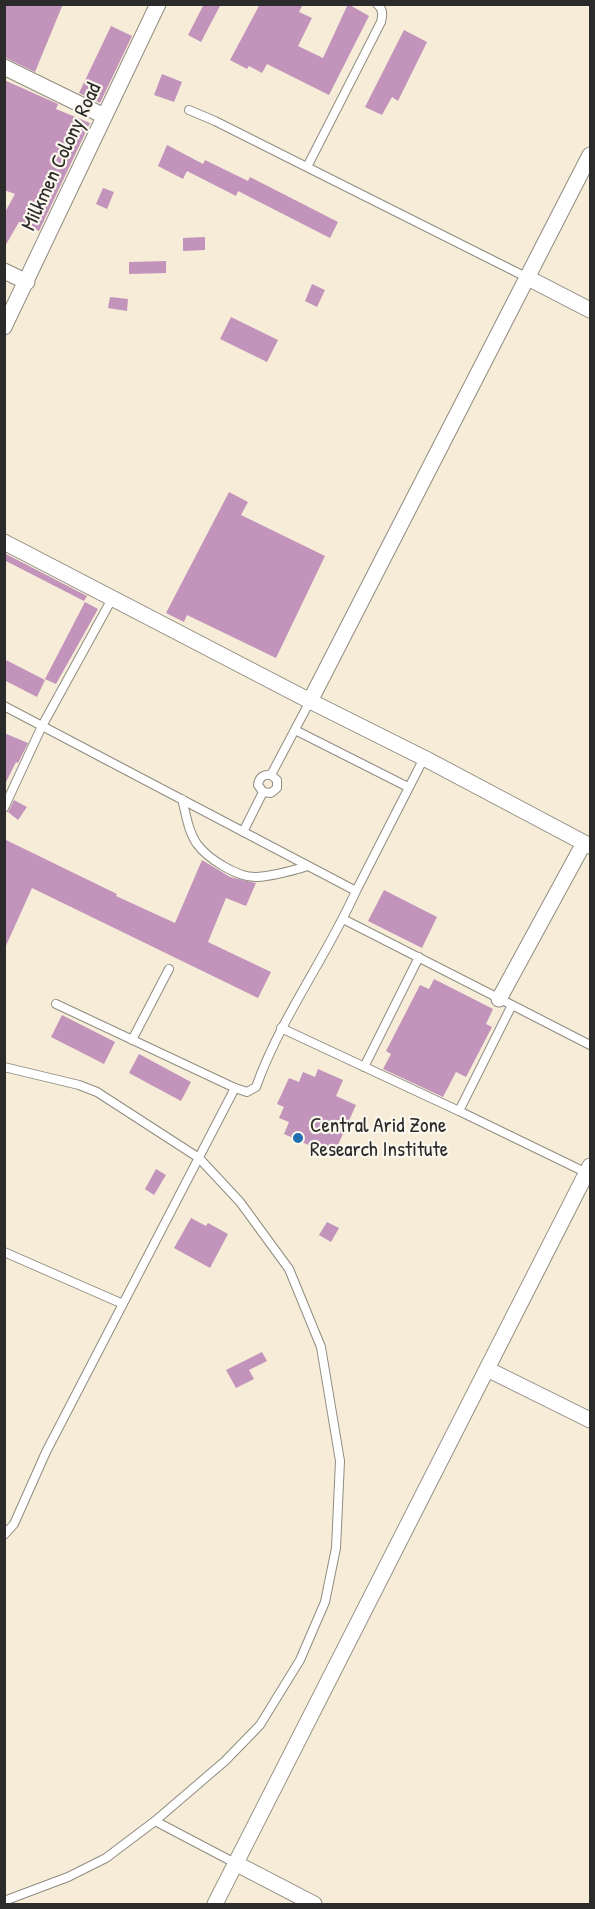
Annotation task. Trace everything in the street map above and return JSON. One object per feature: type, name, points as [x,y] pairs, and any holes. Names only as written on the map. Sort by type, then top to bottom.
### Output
[{"type":"street","name":"Milkmen Colony Road","points":[[4,327],[158,4]]},
{"type":"street","points":[[4,67],[104,116]]},
{"type":"street","points":[[310,701],[591,155]]},
{"type":"street","points":[[4,271],[27,282]]},
{"type":"street","points":[[528,278],[591,310]]},
{"type":"street","points":[[4,542],[587,844],[506,1002]]},
{"type":"street","points":[[215,1905],[589,1169]]},
{"type":"street","points":[[487,1370],[591,1420]]},
{"type":"street","points":[[235,1863],[314,1905]]},
{"type":"lane","points":[[307,167],[381,22],[383,15],[377,4]]},
{"type":"lane","points":[[189,110],[528,278]]},
{"type":"lane","points":[[4,808],[42,726],[113,597]]},
{"type":"lane","points":[[271,775],[310,701]]},
{"type":"lane","points":[[4,706],[356,891]]},
{"type":"lane","points":[[295,730],[408,787]]},
{"type":"lane","points":[[56,1004],[235,1088],[247,1092],[256,1087],[281,1028],[344,919],[424,758]]},
{"type":"lane","points":[[271,775],[277,780],[277,788],[271,793],[263,792],[258,785],[260,778],[271,775]]},
{"type":"lane","points":[[243,832],[263,792]]},
{"type":"lane","points":[[182,799],[189,829],[197,844],[217,862],[230,869],[245,876],[255,877],[275,875],[308,866]]},
{"type":"lane","points":[[344,919],[591,1045]]},
{"type":"lane","points":[[364,1067],[418,957]]},
{"type":"lane","points":[[132,1040],[169,969]]},
{"type":"lane","points":[[459,1111],[506,1002]]},
{"type":"lane","points":[[281,1028],[589,1169]]},
{"type":"lane","points":[[4,1067],[80,1085],[97,1092],[199,1158],[240,1202],[290,1269],[321,1347],[340,1461],[336,1548],[325,1602],[300,1660],[260,1725],[225,1761],[155,1821],[106,1858],[68,1877],[4,1901]]},
{"type":"lane","points":[[4,1534],[14,1524],[46,1452],[235,1088]]},
{"type":"lane","points":[[4,1252],[123,1304]]},
{"type":"lane","points":[[155,1821],[235,1863]]},
{"type":"building","points":[[4,4],[63,4],[35,72],[4,57]]},
{"type":"building","points":[[204,4],[221,4],[201,42],[188,35]]},
{"type":"building","points":[[260,4],[303,4],[299,12],[312,18],[298,46],[323,58],[348,4],[369,16],[329,95],[267,64],[262,73],[249,66],[247,69],[230,60]]},
{"type":"building","points":[[111,26],[132,36],[100,103],[79,93]]},
{"type":"building","points":[[404,30],[427,42],[398,101],[392,97],[382,115],[365,107]]},
{"type":"building","points":[[162,74],[182,82],[174,102],[154,95]]},
{"type":"building","points":[[4,80],[58,104],[56,109],[90,123],[39,231],[19,222],[4,248],[4,214],[15,194],[4,190]]},
{"type":"building","points":[[167,145],[203,164],[205,160],[248,181],[250,177],[338,222],[330,238],[238,191],[236,196],[187,171],[183,179],[158,166]]},
{"type":"building","points":[[103,188],[114,192],[107,209],[96,204]]},
{"type":"building","points":[[205,237],[205,250],[183,251],[183,238]]},
{"type":"building","points":[[166,261],[166,273],[129,274],[129,262]]},
{"type":"building","points":[[312,284],[325,290],[317,307],[305,301]]},
{"type":"building","points":[[110,297],[128,299],[127,311],[108,308]]},
{"type":"building","points":[[231,317],[278,340],[267,362],[220,339]]},
{"type":"building","points":[[229,492],[248,502],[241,515],[325,556],[276,658],[187,615],[184,622],[166,613]]},
{"type":"building","points":[[4,553],[87,596],[84,601],[4,560]]},
{"type":"building","points":[[85,602],[98,609],[56,684],[45,679]]},
{"type":"building","points":[[4,659],[45,680],[37,697],[4,680]]},
{"type":"building","points":[[4,733],[28,743],[4,786]]},
{"type":"building","points":[[14,800],[27,807],[18,820],[8,812]]},
{"type":"building","points":[[4,839],[175,923],[202,860],[230,877],[256,883],[246,906],[226,898],[208,942],[271,972],[258,998],[32,888],[4,950]]},
{"type":"building","points":[[384,890],[437,917],[422,948],[368,921]]},
{"type":"building","points":[[434,979],[493,1009],[486,1024],[492,1027],[466,1077],[456,1072],[443,1097],[383,1069],[391,1054],[386,1051],[420,985],[429,989]]},
{"type":"building","points":[[62,1015],[115,1042],[104,1064],[51,1037]]},
{"type":"building","points":[[139,1054],[191,1082],[181,1101],[129,1073]]},
{"type":"building","points":[[318,1069],[343,1080],[336,1096],[356,1105],[333,1156],[284,1134],[289,1122],[279,1118],[284,1107],[277,1104],[289,1078],[299,1082],[303,1072],[315,1077]]},
{"type":"building","points":[[156,1169],[166,1175],[154,1195],[145,1189]]},
{"type":"building","points":[[191,1218],[206,1226],[208,1223],[228,1234],[210,1268],[174,1248]]},
{"type":"building","points":[[327,1222],[339,1228],[331,1242],[319,1235]]},
{"type":"building","points":[[262,1352],[267,1361],[249,1370],[254,1379],[236,1388],[226,1370]]},
{"type":"place","name":"Central Arid Zone Research Institute","points":[[298,1138]]}]
